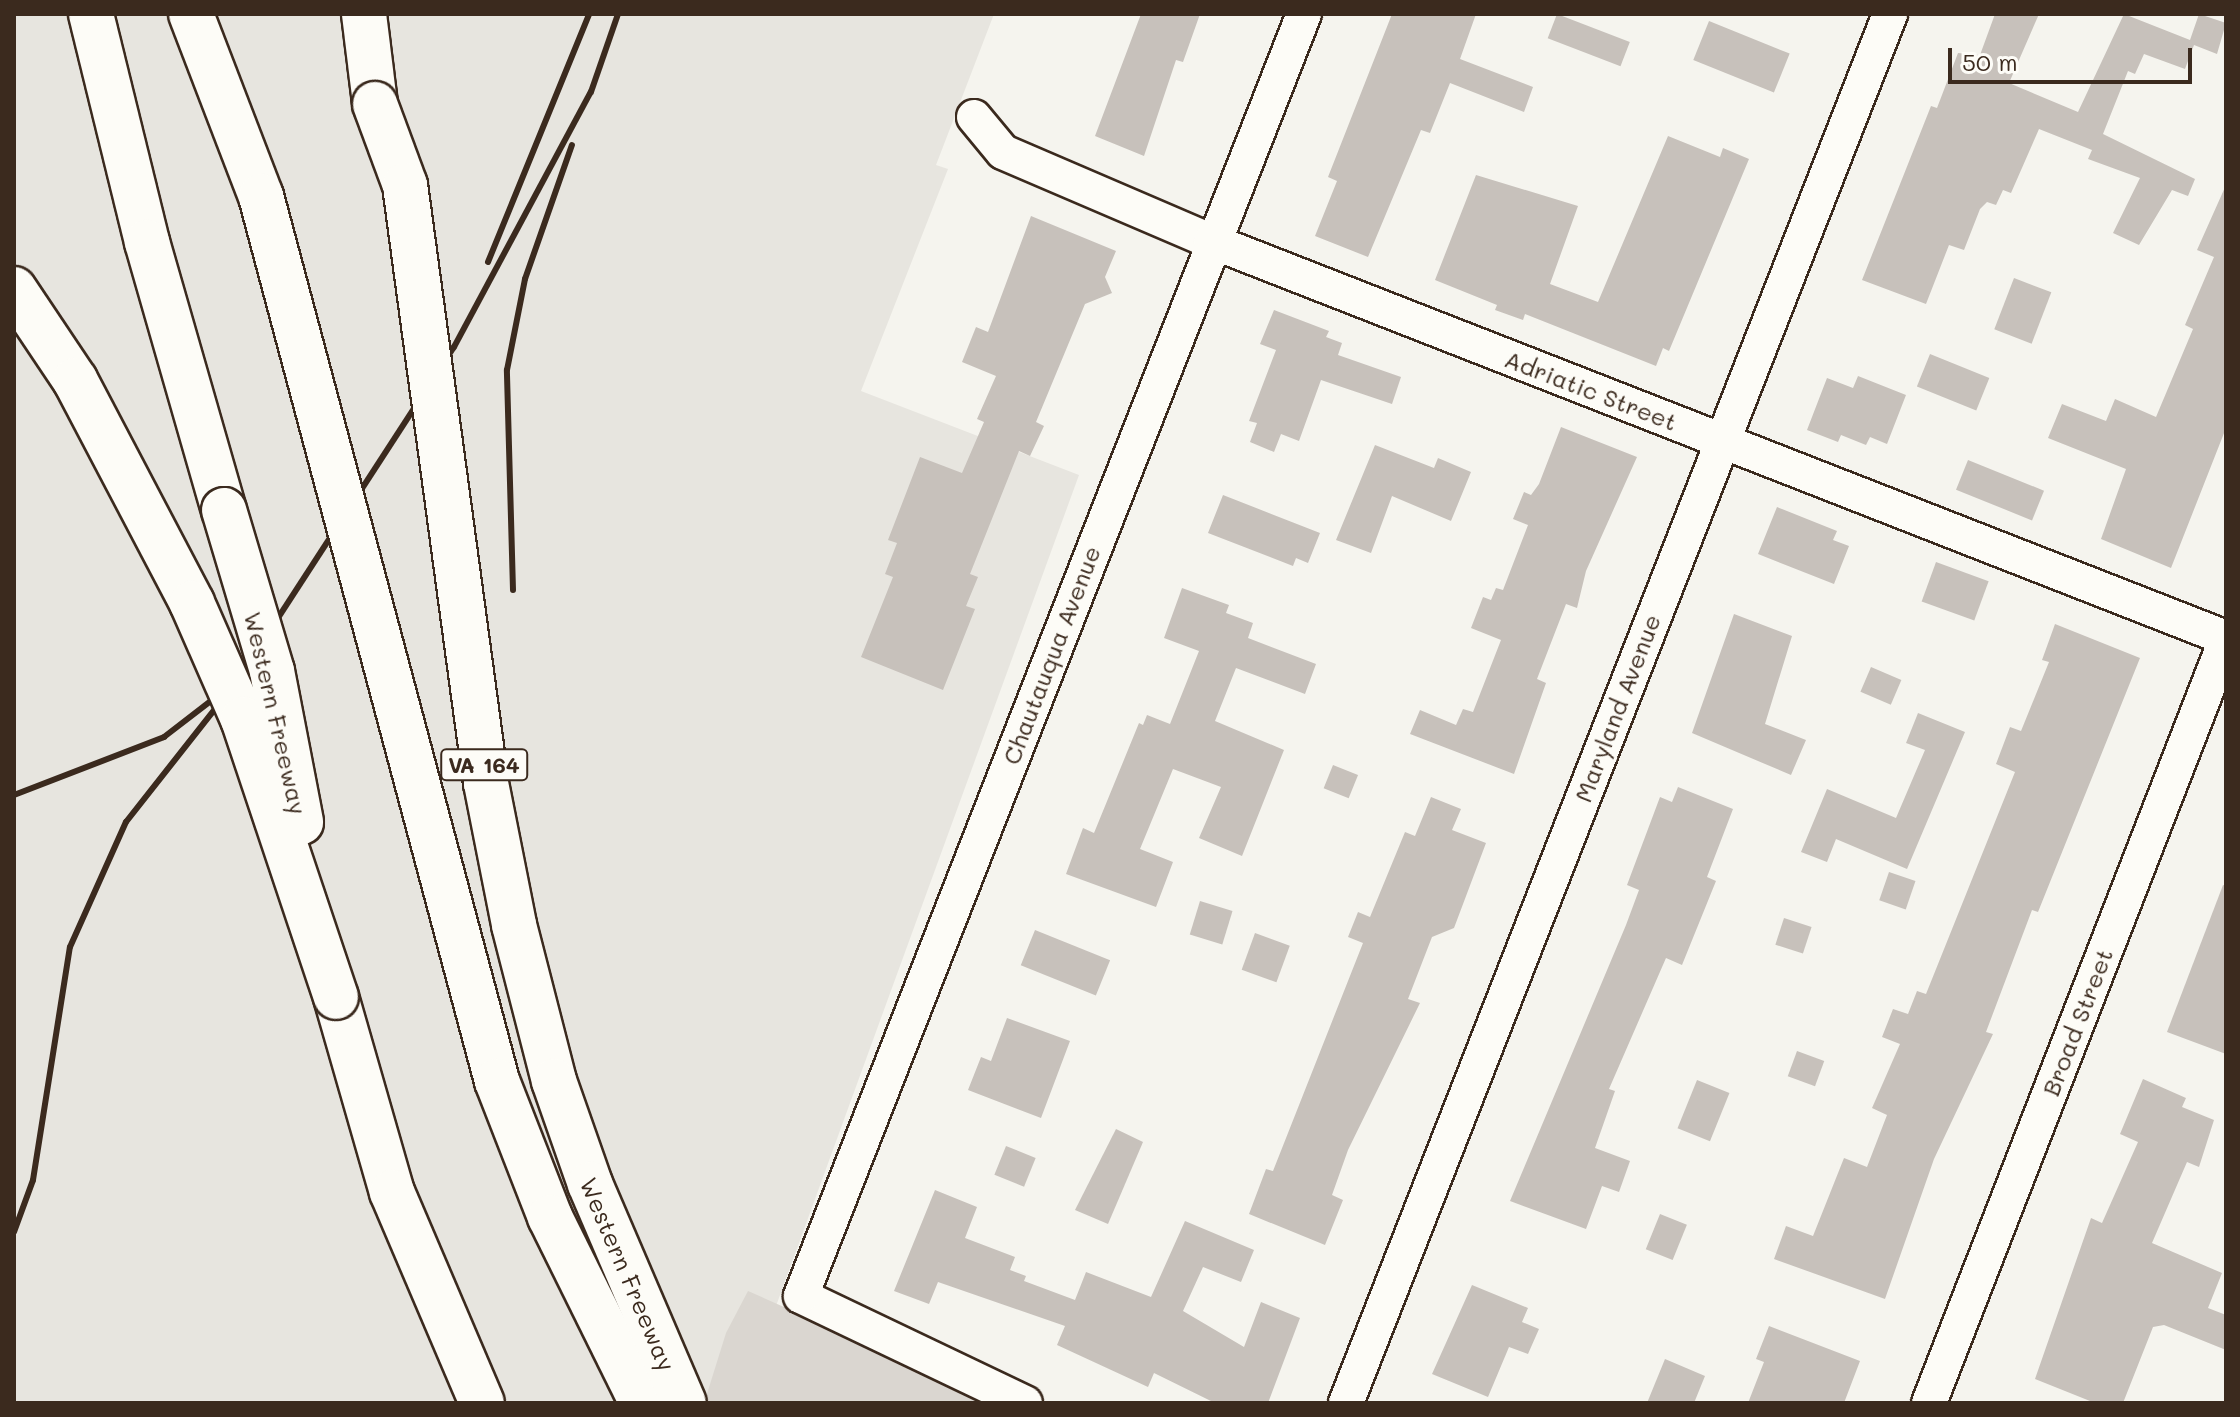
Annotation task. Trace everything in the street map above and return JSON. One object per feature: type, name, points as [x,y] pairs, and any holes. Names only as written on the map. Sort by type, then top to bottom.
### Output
[{"type":"highway","name":"Western Freeway","points":[[91,14],[147,242],[272,671],[336,997],[392,1192],[482,1403]]},
{"type":"highway","points":[[191,14],[261,196],[497,1081],[550,1217],[642,1403]]},
{"type":"highway","name":"Western Freeway","points":[[364,14],[375,104],[405,185],[486,783],[514,925],[554,1081],[590,1184],[684,1403]]},
{"type":"highway","points":[[14,289],[75,380],[192,603],[243,719],[336,997]]},
{"type":"street","name":"Chautauqua Avenue","points":[[1025,1403],[801,1296],[1211,241],[1304,14]]},
{"type":"street","name":"Maryland Avenue","points":[[1346,1403],[1890,14]]},
{"type":"street","name":"Adriatic Street","points":[[974,117],[1003,152],[1211,241],[2226,639]]},
{"type":"street","name":"Broad Street","points":[[1929,1403],[2226,639]]},
{"type":"shaded area","points":[[14,14],[994,14],[936,165],[948,169],[861,391],[1079,475],[768,1328],[796,1403],[14,1403]]},
{"type":"shaded area","points":[[748,1291],[986,1403],[710,1403],[706,1397],[726,1333]]},
{"type":"building","points":[[1141,14],[1200,14],[1183,62],[1176,60],[1144,156],[1095,136]]},
{"type":"building","points":[[1392,14],[1476,14],[1460,59],[1533,87],[1524,112],[1450,83],[1430,133],[1421,130],[1368,257],[1315,236],[1337,181],[1328,177]]},
{"type":"building","points":[[1557,14],[1630,42],[1621,66],[1548,38]]},
{"type":"building","points":[[1995,14],[2039,14],[2009,83],[2078,112],[2124,14],[2190,40],[2199,14],[2226,23],[2217,54],[2194,45],[2185,69],[2144,54],[2135,74],[2128,71],[2103,134],[2195,179],[2188,196],[2172,190],[2139,245],[2113,233],[2140,178],[2088,159],[2092,150],[2039,129],[2011,193],[2003,190],[1996,205],[1987,202],[1980,209],[1964,250],[1949,245],[1926,304],[1862,280],[1931,106],[1937,108],[1958,53],[1980,55]]},
{"type":"building","points":[[1709,21],[1790,54],[1774,93],[1693,60]]},
{"type":"building","points":[[1668,136],[1720,157],[1723,148],[1749,159],[1669,351],[1663,348],[1656,366],[1525,314],[1523,320],[1495,310],[1497,305],[1435,280],[1476,175],[1578,206],[1550,284],[1598,302]]},
{"type":"building","points":[[2226,185],[2226,428],[2171,568],[2101,539],[2126,469],[2048,438],[2062,404],[2106,421],[2115,399],[2156,417],[2193,329],[2185,325],[2214,257],[2197,250]]},
{"type":"building","points":[[1031,216],[1116,251],[1105,277],[1112,293],[1085,304],[1036,422],[1044,426],[1030,456],[1019,451],[970,574],[978,577],[966,606],[975,609],[943,690],[861,657],[893,577],[885,574],[897,543],[888,540],[920,457],[962,473],[984,422],[977,419],[996,376],[962,362],[976,327],[988,332]]},
{"type":"building","points":[[2014,278],[2051,292],[2032,344],[1994,329]]},
{"type":"building","points":[[1274,310],[1329,331],[1326,337],[1342,343],[1338,355],[1401,377],[1392,404],[1321,380],[1299,441],[1281,434],[1274,452],[1250,442],[1257,423],[1249,421],[1276,350],[1260,344]]},
{"type":"building","points":[[1930,354],[1989,378],[1976,410],[1917,386]]},
{"type":"building","points":[[1858,376],[1906,395],[1887,444],[1870,437],[1866,445],[1841,435],[1838,442],[1807,430],[1827,378],[1853,388]]},
{"type":"building","points":[[1561,427],[1637,457],[1586,571],[1577,608],[1566,604],[1537,679],[1546,683],[1514,774],[1410,734],[1420,710],[1456,725],[1463,709],[1473,712],[1501,640],[1471,628],[1483,597],[1491,600],[1496,588],[1503,590],[1528,525],[1513,519],[1524,492],[1531,495],[1539,484]]},
{"type":"building","points":[[1375,445],[1434,468],[1438,458],[1471,472],[1451,521],[1392,496],[1371,553],[1336,540]]},
{"type":"building","points":[[1968,460],[2044,491],[2032,520],[1956,490]]},
{"type":"building","points":[[1223,495],[1320,533],[1308,563],[1296,558],[1293,566],[1208,533]]},
{"type":"building","points":[[1777,507],[1837,531],[1833,540],[1849,546],[1834,584],[1758,554]]},
{"type":"building","points":[[1936,562],[1989,581],[1974,621],[1922,601]]},
{"type":"building","points":[[1182,588],[1229,605],[1226,613],[1253,623],[1248,638],[1316,664],[1305,694],[1236,668],[1215,721],[1284,750],[1242,856],[1199,838],[1221,787],[1173,769],[1140,849],[1173,862],[1156,907],[1066,874],[1083,828],[1094,833],[1139,723],[1143,725],[1147,715],[1170,724],[1199,651],[1164,638]]},
{"type":"building","points":[[1734,614],[1792,636],[1765,724],[1806,740],[1791,775],[1692,733]]},
{"type":"building","points":[[2055,624],[2140,658],[2038,912],[2032,910],[1986,1032],[1993,1034],[1934,1159],[1885,1299],[1774,1259],[1786,1226],[1813,1236],[1844,1158],[1867,1167],[1887,1115],[1872,1108],[1900,1044],[1882,1037],[1893,1009],[1908,1014],[1917,991],[1926,994],[2015,772],[1996,764],[2010,727],[2021,731],[2049,662],[2042,660]]},
{"type":"building","points":[[1871,667],[1901,680],[1891,705],[1860,692]]},
{"type":"building","points":[[1918,713],[1965,732],[1907,869],[1836,839],[1827,862],[1801,852],[1827,789],[1896,818],[1925,750],[1906,743]]},
{"type":"building","points":[[1333,765],[1358,775],[1349,798],[1324,788]]},
{"type":"building","points":[[1678,787],[1733,809],[1707,877],[1716,881],[1682,965],[1666,958],[1609,1089],[1615,1091],[1595,1148],[1630,1161],[1619,1192],[1602,1186],[1586,1229],[1510,1201],[1639,890],[1627,885],[1660,797],[1672,802]]},
{"type":"building","points":[[1431,797],[1461,809],[1452,830],[1486,843],[1454,928],[1432,937],[1408,999],[1420,1003],[1348,1150],[1332,1195],[1343,1200],[1325,1245],[1249,1214],[1266,1169],[1273,1171],[1363,943],[1348,937],[1358,912],[1370,917],[1405,832],[1415,836]]},
{"type":"building","points":[[1889,872],[1915,881],[1906,909],[1879,900]]},
{"type":"building","points":[[2223,885],[2226,886],[2226,1054],[2167,1032]]},
{"type":"building","points":[[1200,901],[1233,911],[1222,944],[1190,934]]},
{"type":"building","points":[[1784,918],[1812,927],[1803,954],[1775,945]]},
{"type":"building","points":[[1035,930],[1110,960],[1096,996],[1021,965]]},
{"type":"building","points":[[1255,933],[1290,946],[1276,982],[1242,970]]},
{"type":"building","points":[[1007,1018],[1070,1041],[1041,1118],[968,1090],[981,1057],[991,1061]]},
{"type":"building","points":[[1797,1051],[1824,1061],[1815,1086],[1788,1076]]},
{"type":"building","points":[[2143,1079],[2186,1098],[2182,1107],[2214,1120],[2199,1167],[2187,1162],[2152,1243],[2222,1273],[2208,1308],[2226,1315],[2226,1350],[2164,1325],[2153,1327],[2123,1403],[2095,1403],[2035,1379],[2091,1218],[2102,1223],[2138,1142],[2120,1134]]},
{"type":"building","points":[[1697,1080],[1729,1093],[1710,1141],[1678,1128]]},
{"type":"building","points":[[1116,1129],[1143,1142],[1108,1224],[1075,1210]]},
{"type":"building","points":[[1006,1146],[1036,1158],[1024,1187],[994,1175]]},
{"type":"building","points":[[935,1190],[977,1207],[965,1238],[1015,1257],[1010,1270],[1026,1276],[1024,1281],[1075,1300],[1086,1272],[1151,1297],[1185,1221],[1254,1250],[1241,1282],[1203,1267],[1183,1311],[1244,1347],[1261,1302],[1300,1318],[1268,1403],[1215,1403],[1154,1373],[1148,1387],[1057,1345],[1065,1326],[938,1282],[929,1304],[894,1291]]},
{"type":"building","points":[[1660,1214],[1687,1225],[1673,1260],[1646,1249]]},
{"type":"building","points":[[1472,1285],[1528,1308],[1522,1322],[1539,1329],[1528,1354],[1509,1347],[1488,1397],[1432,1374]]},
{"type":"building","points":[[1769,1326],[1860,1361],[1844,1403],[1748,1403],[1764,1362],[1756,1359]]},
{"type":"building","points":[[1665,1359],[1705,1376],[1694,1403],[1647,1403]]},
{"type":"railway","points":[[488,262],[589,14]]},
{"type":"railway","points":[[14,1232],[33,1180],[70,947],[126,822],[237,681],[454,347],[591,92],[618,14]]},
{"type":"railway","points":[[513,590],[507,370],[525,279],[572,145]]},
{"type":"railway","points":[[14,795],[164,737],[208,703]]}]
